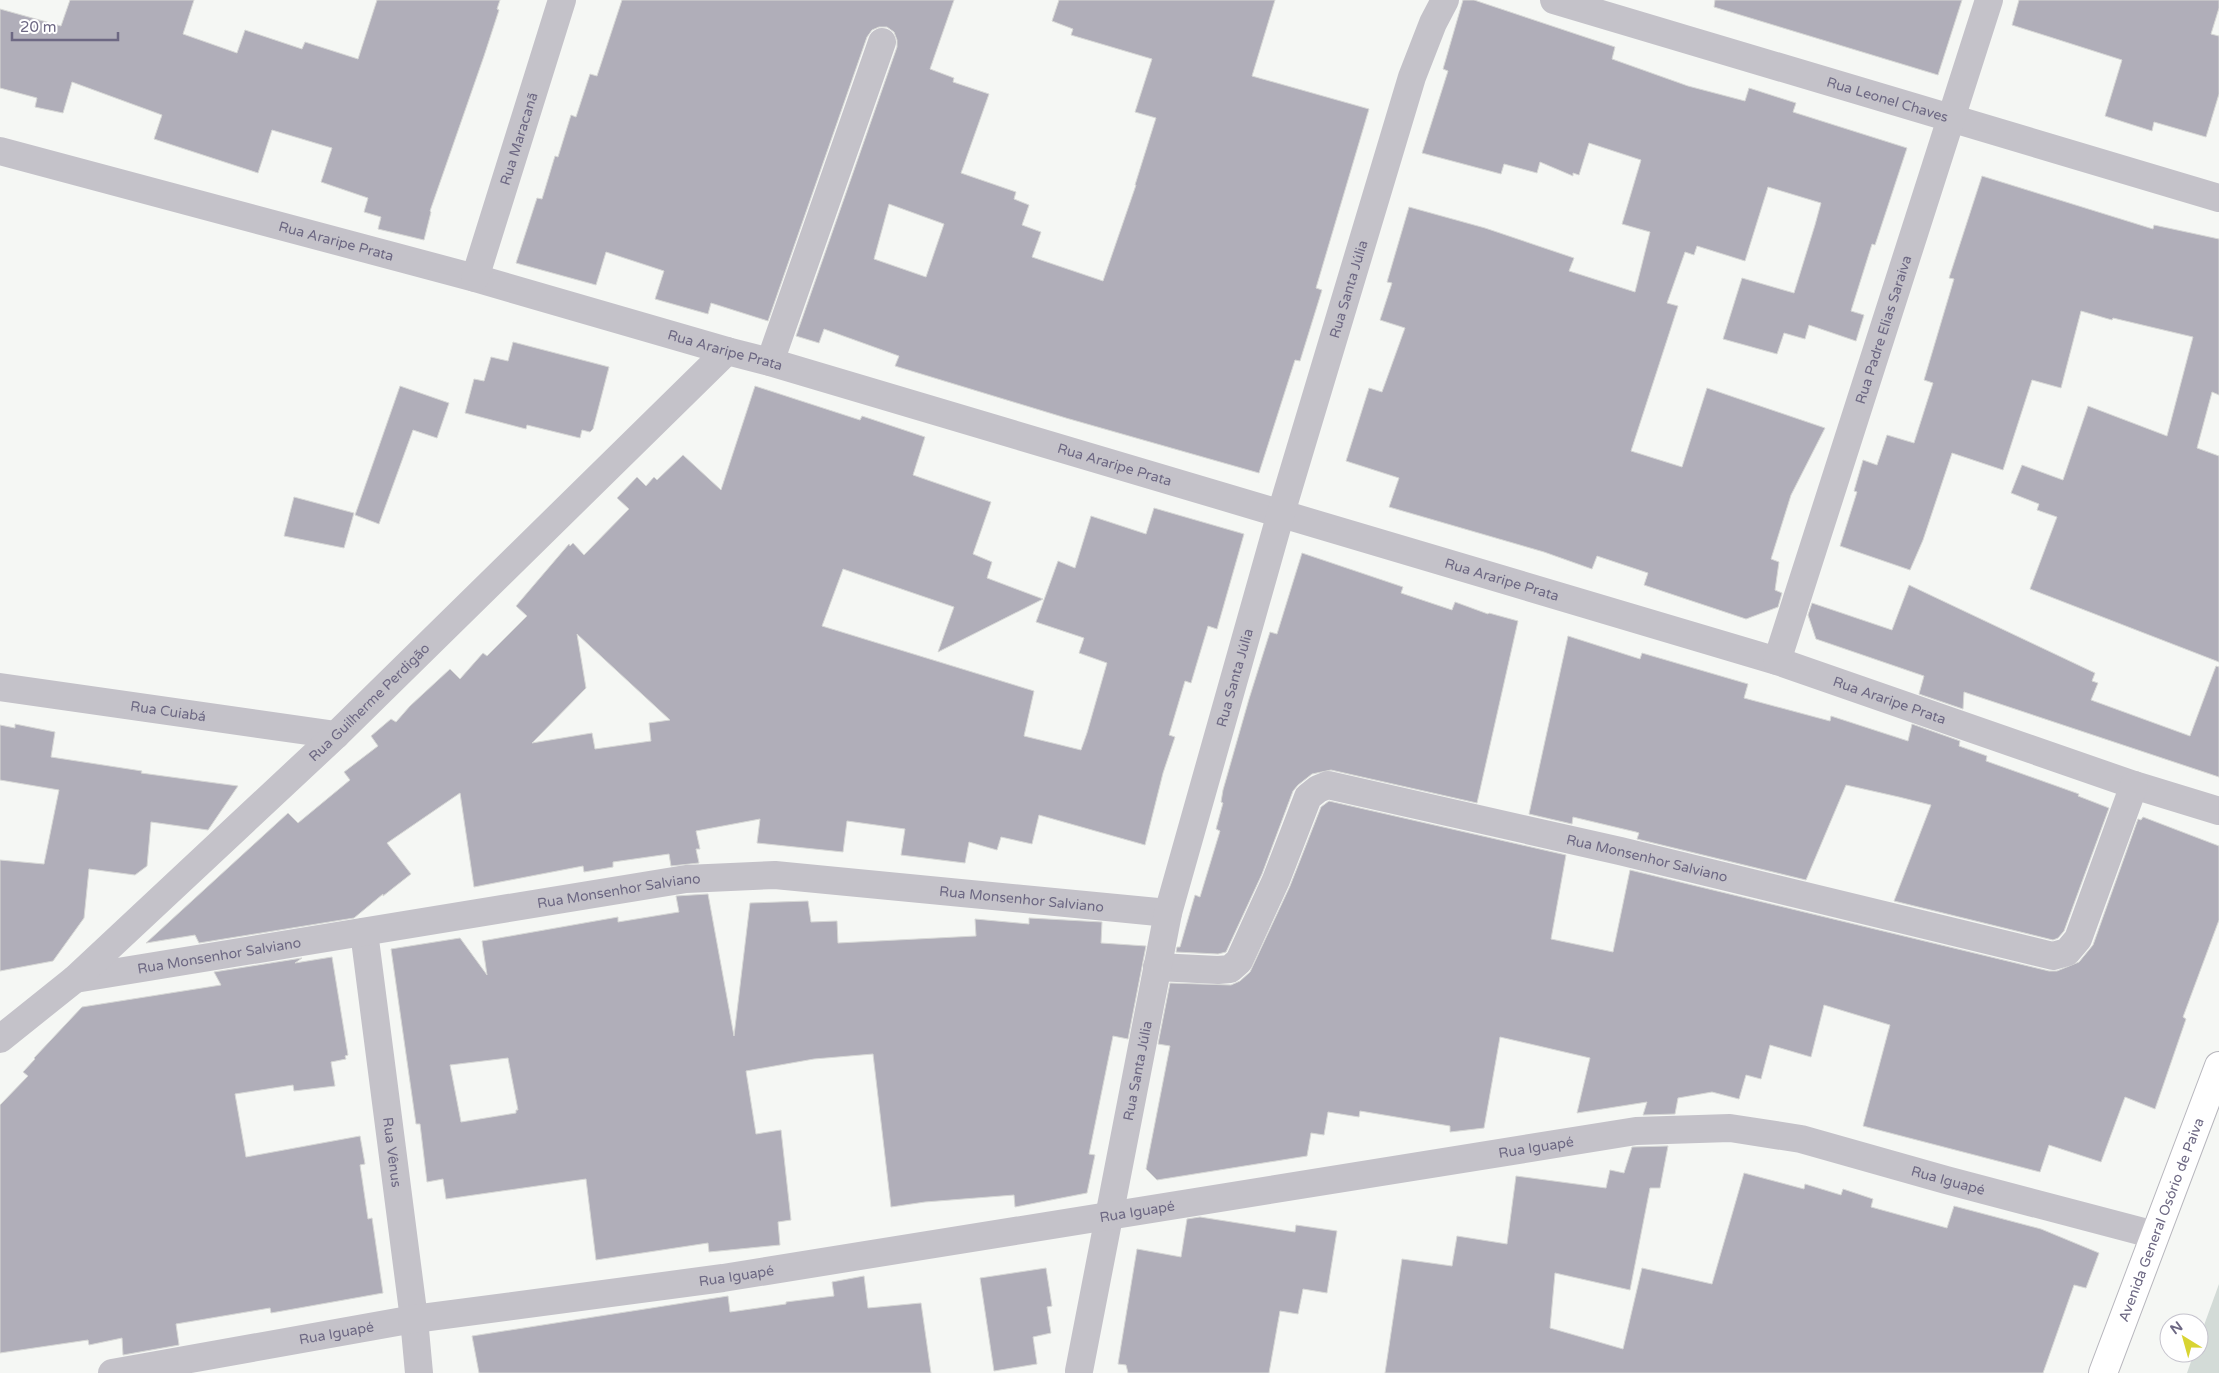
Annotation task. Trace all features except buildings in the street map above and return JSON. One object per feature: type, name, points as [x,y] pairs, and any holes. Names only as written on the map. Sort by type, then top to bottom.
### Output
[{"type":"main road","name":"Avenida General Osório de Paiva","points":[[2103,1373],[2219,1066]]},
{"type":"street","name":"Rua Maracanã","points":[[475,278],[562,0]]},
{"type":"street","name":"Rua Santa Júlia","points":[[1080,1371],[1168,913],[1281,513],[1412,77],[1445,0]]},
{"type":"street","name":"Rua Leonel Chaves","points":[[1554,0],[2219,198]]},
{"type":"street","name":"Rua Padre Elias Saraiva","points":[[1777,661],[1989,0]]},
{"type":"street","points":[[770,362],[882,42]]},
{"type":"street","name":"Rua Araripe Prata","points":[[0,151],[475,278],[770,362],[1281,513],[1777,661],[2134,785],[2219,811]]},
{"type":"street","name":"Rua Guilherme Perdigão","points":[[0,1039],[75,979],[336,734],[727,351]]},
{"type":"street","name":"Rua Cuiabá","points":[[0,687],[336,734]]},
{"type":"street","name":"Rua Monsenhor Salviano","points":[[1157,967],[1218,970],[1230,968],[1239,960],[1276,880],[1308,797],[1318,789],[1328,785],[1620,851],[2053,956],[2067,952],[2078,939],[2134,785]]},
{"type":"street","name":"Rua Monsenhor Salviano","points":[[75,979],[686,880],[775,875],[1168,913]]},
{"type":"street","name":"Rua Vênus","points":[[364,932],[414,1319],[418,1373]]},
{"type":"street","name":"Rua Iguapé","points":[[112,1373],[414,1319],[724,1278],[1636,1131],[1730,1128],[1801,1139],[1946,1180],[2155,1235]]},
{"type":"shaded area","points":[[2219,1284],[2219,1373],[2187,1373],[2190,1363],[2209,1363],[2208,1313]]}]
